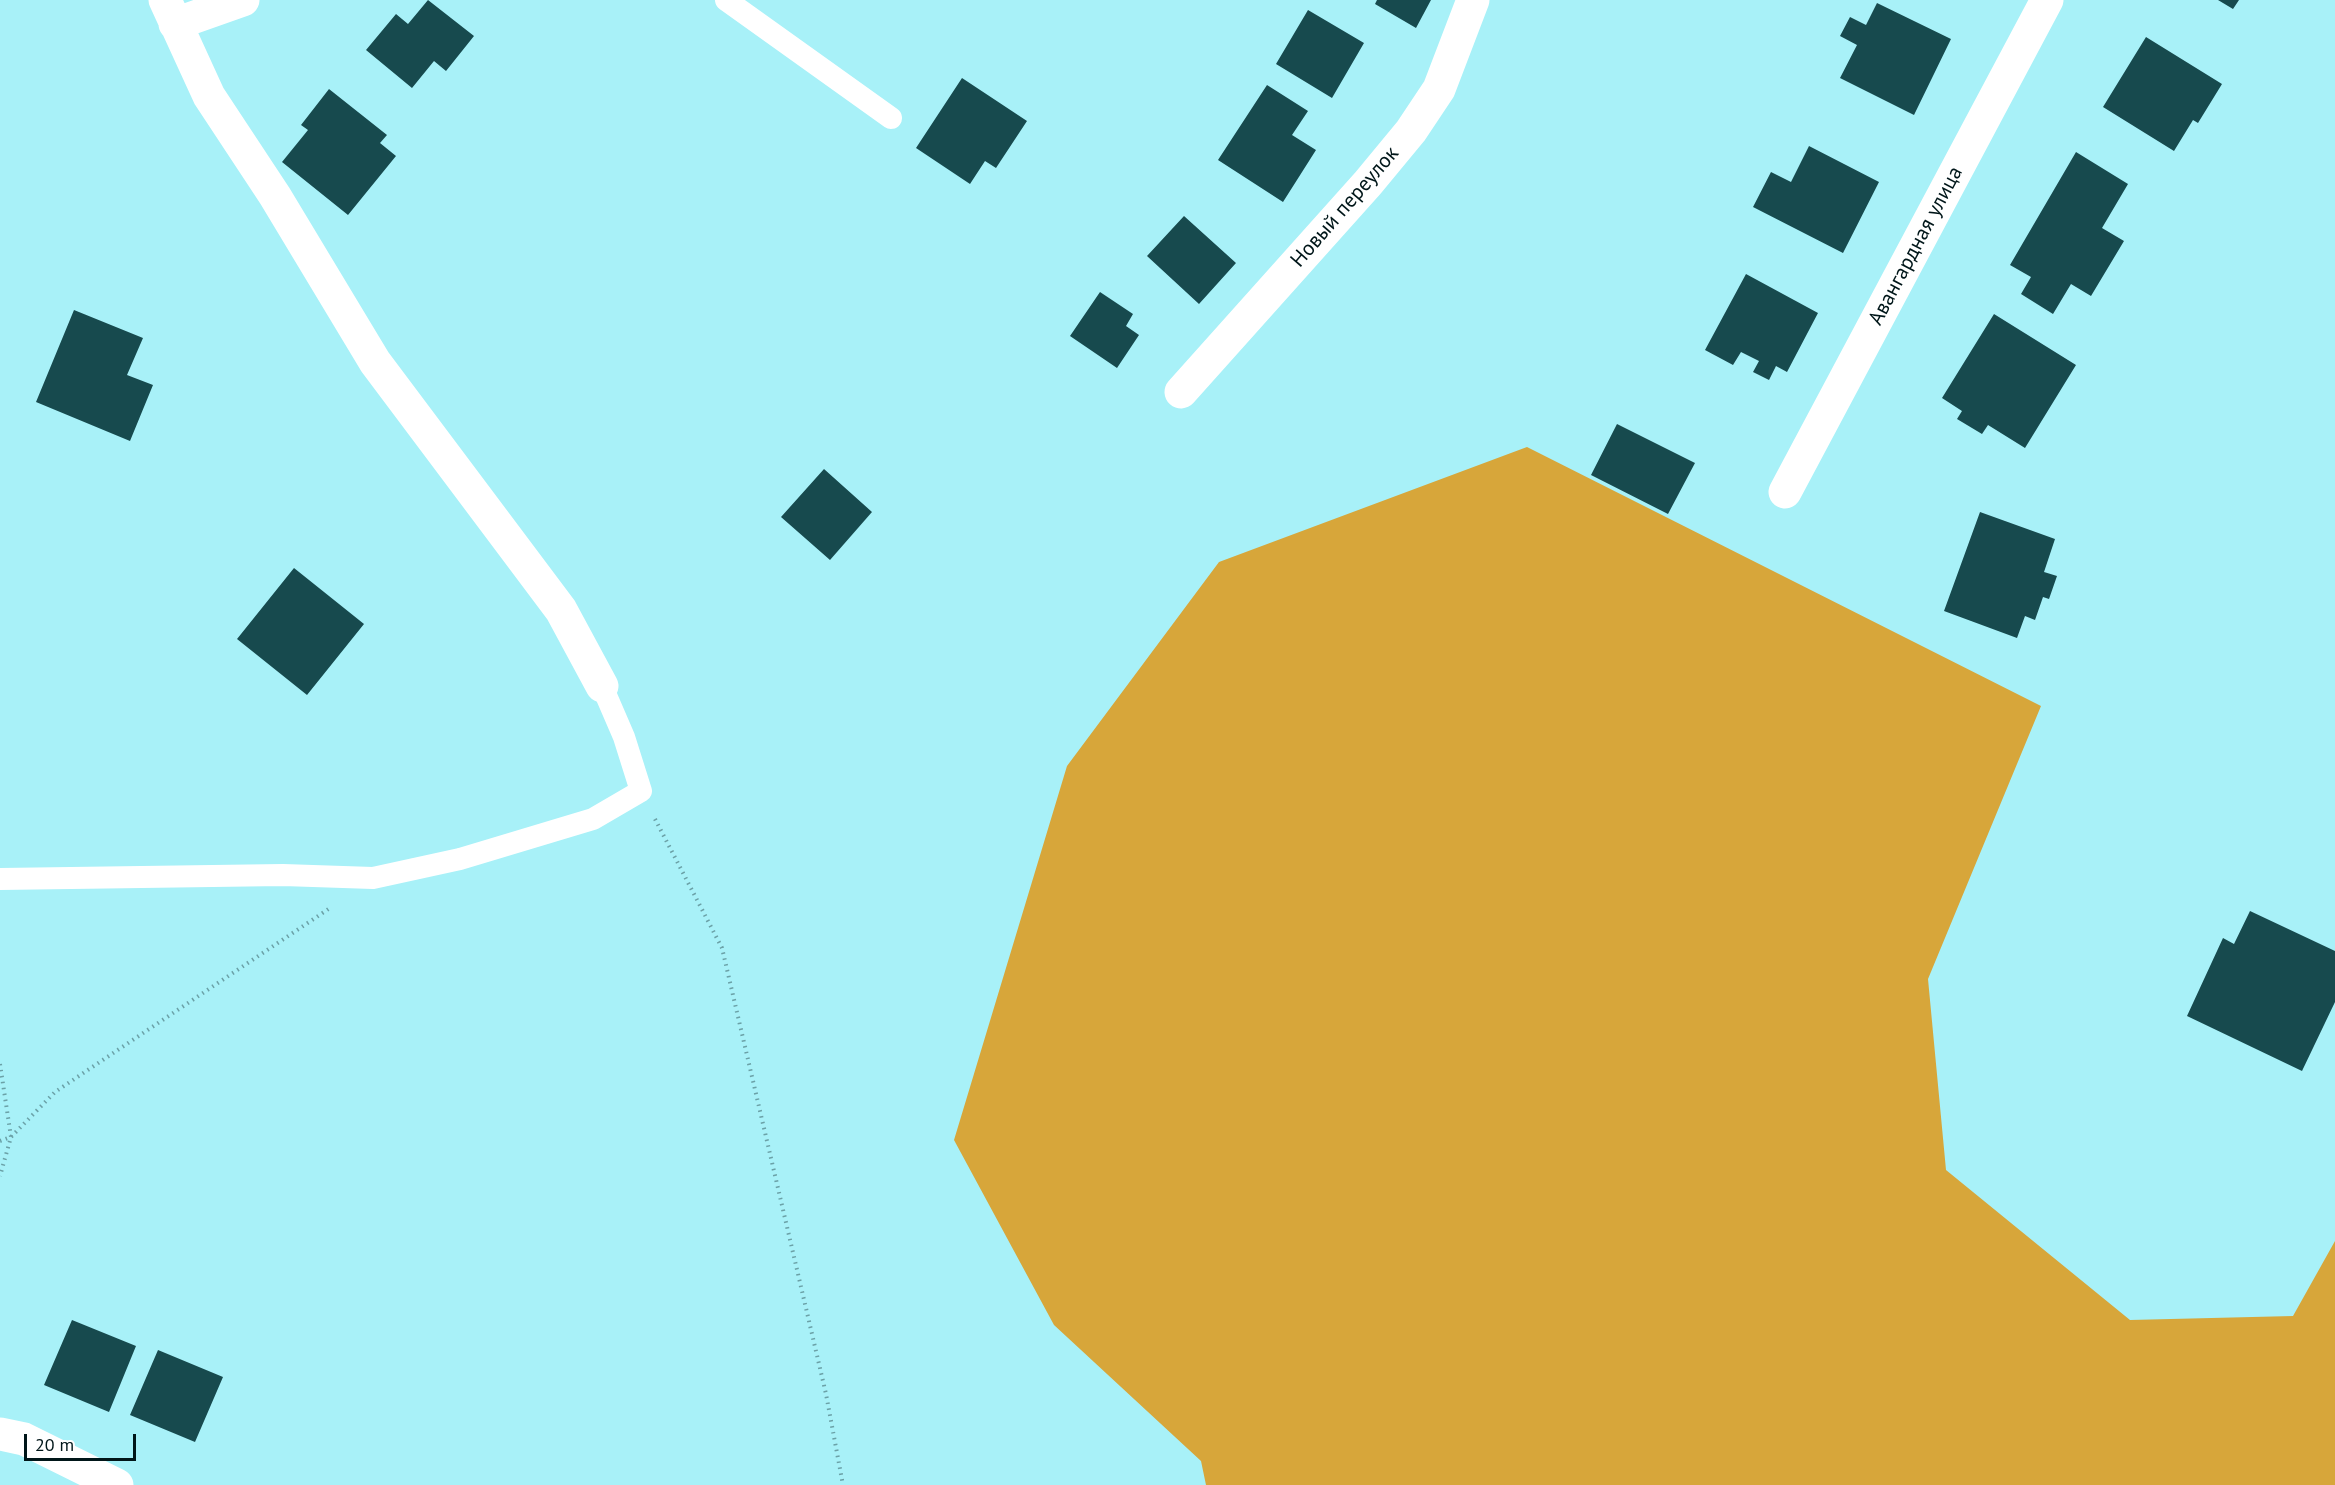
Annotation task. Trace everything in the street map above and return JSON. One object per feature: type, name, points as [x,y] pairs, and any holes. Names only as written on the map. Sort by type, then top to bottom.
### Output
[{"type":"street","points":[[243,0],[170,12],[209,96],[275,196],[375,362],[561,609],[602,686]]},
{"type":"street","name":"Новый переулок","points":[[1181,392],[1368,183],[1411,131],[1438,89],[1473,0]]},
{"type":"street","name":"Авангардная улица","points":[[1785,492],[2047,0]]},
{"type":"street","points":[[0,1434],[24,1439],[117,1485]]},
{"type":"lane","points":[[726,0],[891,118]]},
{"type":"lane","points":[[0,879],[283,875],[373,878],[460,859],[593,819],[641,791],[624,737],[602,686]]},
{"type":"path","points":[[641,791],[722,948],[826,1394],[843,1485]]},
{"type":"path","points":[[0,1142],[11,1137],[55,1092],[373,878]]},
{"type":"path","points":[[0,1064],[11,1137],[0,1176]]},
{"type":"shaded area","points":[[1527,447],[2041,706],[1928,979],[1946,1170],[2130,1320],[2293,1316],[2335,1241],[2335,1485],[1206,1485],[1201,1461],[1054,1325],[954,1140],[1067,766],[1219,562]]},
{"type":"building","points":[[428,0],[474,36],[446,71],[434,61],[412,88],[366,50],[396,14],[408,24]]},
{"type":"building","points":[[1377,0],[1431,0],[1416,28],[1375,4]]},
{"type":"building","points":[[2218,0],[2239,0],[2233,9]]},
{"type":"building","points":[[1877,3],[1951,39],[1914,115],[1840,78],[1857,45],[1840,36],[1850,17],[1866,25]]},
{"type":"building","points":[[1308,10],[1364,43],[1332,98],[1276,64]]},
{"type":"building","points":[[2146,37],[2222,84],[2198,123],[2193,120],[2174,151],[2103,107]]},
{"type":"building","points":[[962,78],[1027,121],[996,168],[985,161],[970,184],[916,148]]},
{"type":"building","points":[[1267,85],[1308,111],[1292,135],[1316,150],[1283,202],[1218,160]]},
{"type":"building","points":[[329,89],[387,135],[380,143],[396,156],[348,215],[282,162],[308,130],[301,125]]},
{"type":"building","points":[[1809,146],[1879,182],[1843,253],[1753,207],[1771,172],[1791,182]]},
{"type":"building","points":[[2076,152],[2128,184],[2102,228],[2124,241],[2091,296],[2071,284],[2053,314],[2021,294],[2031,277],[2010,265]]},
{"type":"building","points":[[1184,216],[1236,263],[1199,304],[1147,256]]},
{"type":"building","points":[[1746,274],[1818,313],[1787,372],[1776,366],[1769,380],[1753,372],[1759,361],[1741,352],[1733,365],[1705,350]]},
{"type":"building","points":[[1100,292],[1133,314],[1126,326],[1139,335],[1117,368],[1070,336]]},
{"type":"building","points":[[74,310],[143,338],[127,375],[153,385],[130,441],[36,402]]},
{"type":"building","points":[[1994,314],[2076,365],[2025,448],[1988,425],[1982,434],[1957,419],[1962,411],[1942,398]]},
{"type":"building","points":[[1617,424],[1695,463],[1668,514],[1591,475]]},
{"type":"building","points":[[824,469],[872,512],[830,560],[781,517]]},
{"type":"building","points":[[1980,512],[2055,539],[2044,572],[2057,576],[2049,599],[2043,597],[2035,620],[2025,616],[2017,638],[1944,611]]},
{"type":"building","points":[[294,568],[364,624],[307,695],[237,639]]},
{"type":"building","points":[[2250,911],[2335,951],[2335,1002],[2302,1071],[2187,1016],[2223,938],[2234,944]]},
{"type":"building","points":[[72,1320],[136,1346],[109,1412],[44,1385]]},
{"type":"building","points":[[158,1350],[223,1377],[195,1442],[130,1415]]}]
